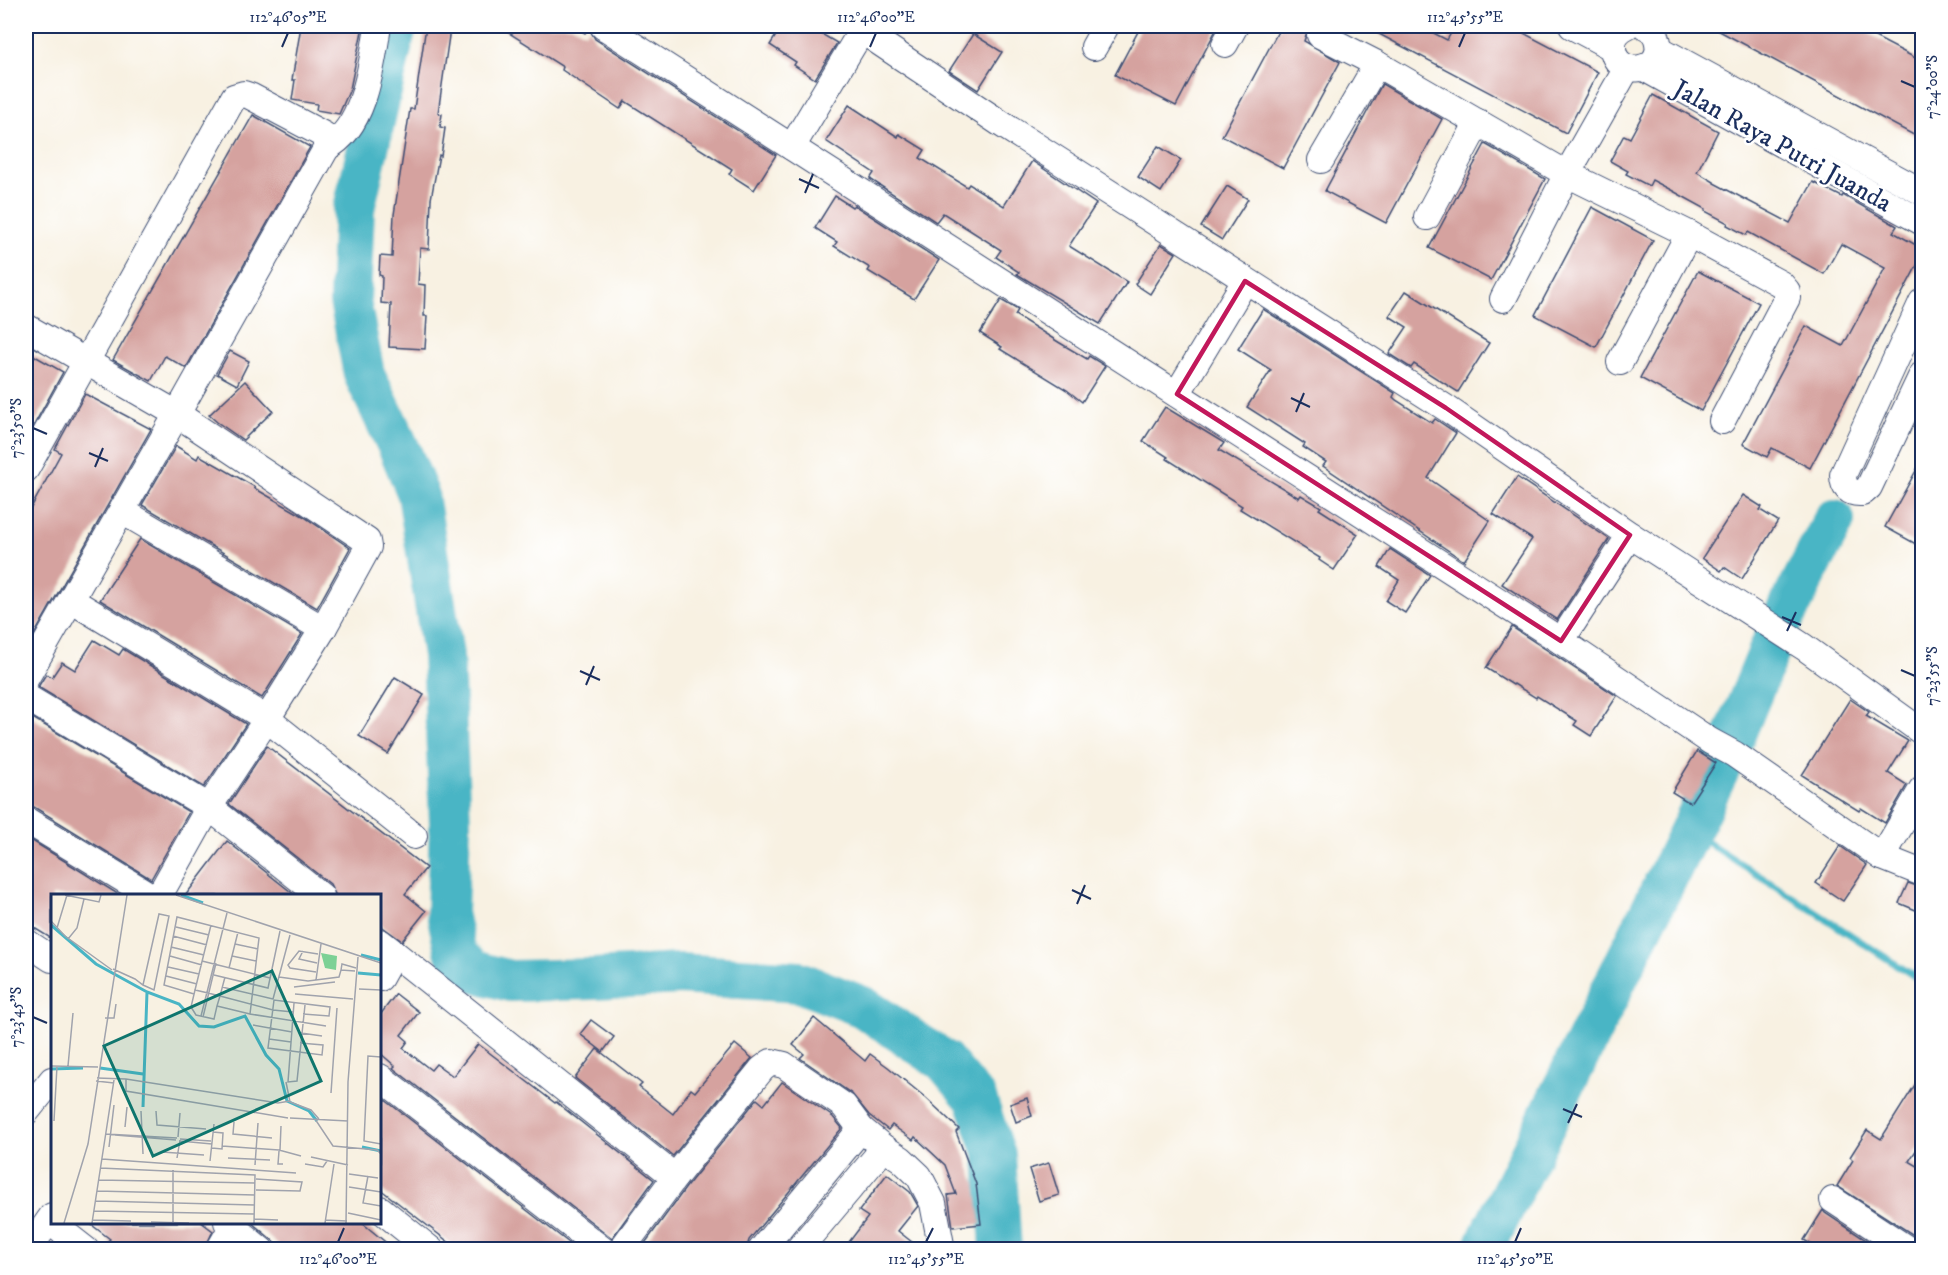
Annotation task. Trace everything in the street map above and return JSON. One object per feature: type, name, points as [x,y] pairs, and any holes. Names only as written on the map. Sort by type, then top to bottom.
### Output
[{"type":"street","points":[[26,678],[327,147],[338,141],[346,132],[362,101],[371,72],[378,26]]},
{"type":"street","points":[[603,26],[1561,641],[1710,741],[1734,754],[1882,857],[1923,873]]},
{"type":"street","name":"Jalan Raya Putri Juanda","points":[[1572,26],[1636,39],[1923,192]]},
{"type":"street","points":[[792,147],[858,28],[1000,123],[1446,408],[1630,535],[1804,647],[1923,732]]},
{"type":"street","points":[[1320,35],[1377,64],[1567,174],[1689,234],[1782,284],[1787,291],[1787,298],[1722,421]]},
{"type":"street","points":[[1503,299],[1636,39]]},
{"type":"street","name":"Jalan Raya Putri Juanda","points":[[1636,39],[1923,222]]},
{"type":"street","points":[[1321,160],[1377,64]]},
{"type":"street","points":[[28,458],[86,363],[234,98],[244,94],[250,96],[315,129],[324,135],[327,147]]},
{"type":"street","points":[[1427,217],[1478,122]]},
{"type":"street","points":[[1620,362],[1689,234]]},
{"type":"street","points":[[1177,394],[1245,281]]},
{"type":"street","points":[[1922,378],[1913,417],[1869,487],[1862,493],[1847,489],[1843,475],[1923,302]]},
{"type":"street","points":[[26,327],[177,414],[367,541],[368,547],[323,629],[209,807],[160,894]]},
{"type":"street","points":[[122,511],[323,629]]},
{"type":"street","points":[[1561,641],[1630,535]]},
{"type":"street","points":[[70,600],[267,719],[414,836]]},
{"type":"street","points":[[26,697],[209,807],[318,894]]},
{"type":"street","points":[[1882,857],[1923,789]]},
{"type":"street","points":[[26,820],[148,894]]},
{"type":"street","points":[[26,942],[51,958]]},
{"type":"street","points":[[381,974],[387,947],[675,1177]]},
{"type":"street","points":[[621,1250],[675,1177],[762,1069],[771,1062],[784,1065],[844,1106],[861,1128],[907,1164],[925,1184],[933,1203],[942,1250]]},
{"type":"street","points":[[381,1078],[603,1250]]},
{"type":"street","points":[[26,1112],[51,1081]]},
{"type":"street","points":[[761,1250],[861,1128]]},
{"type":"street","points":[[798,1250],[884,1148]]},
{"type":"street","points":[[1833,1200],[1909,1250]]},
{"type":"street","points":[[381,1210],[432,1250]]},
{"type":"street","points":[[28,1250],[51,1218]]},
{"type":"street","points":[[58,1224],[86,1250]]},
{"type":"street","points":[[219,1250],[231,1224],[261,1250]]},
{"type":"highlighted area","points":[[1245,281],[1446,408],[1630,535],[1561,641],[1177,394]]},
{"type":"building","points":[[301,26],[363,26],[350,89],[339,114],[316,110],[317,104],[292,100],[295,80],[292,80]]},
{"type":"building","points":[[426,26],[450,29],[438,113],[442,114],[440,127],[445,128],[431,199],[429,249],[420,248],[418,284],[425,285],[424,316],[427,316],[425,349],[389,347],[391,304],[381,303],[380,256],[392,257],[394,215],[410,109],[414,109]]},
{"type":"building","points":[[498,26],[573,26],[585,33],[589,28],[595,39],[776,155],[754,190],[729,174],[732,169],[625,101],[620,109],[562,70],[563,67]]},
{"type":"building","points":[[782,26],[808,26],[837,43],[815,79],[794,65],[796,62],[770,45]]},
{"type":"building","points":[[1141,26],[1218,26],[1176,106],[1115,75]]},
{"type":"building","points":[[1281,26],[1309,26],[1304,41],[1340,62],[1283,168],[1222,136]]},
{"type":"building","points":[[1364,26],[1420,26],[1447,40],[1455,26],[1510,26],[1598,72],[1566,133]]},
{"type":"building","points":[[1710,26],[1854,26],[1923,62],[1923,140]]},
{"type":"building","points":[[973,34],[1002,52],[978,90],[949,71]]},
{"type":"building","points":[[1382,84],[1442,119],[1386,223],[1325,191]]},
{"type":"building","points":[[1653,95],[1718,131],[1697,172],[1714,183],[1790,223],[1813,182],[1842,197],[1843,195],[1897,226],[1893,232],[1923,249],[1923,254],[1810,468],[1772,448],[1767,457],[1743,444],[1806,326],[1843,346],[1885,268],[1841,244],[1824,274],[1748,232],[1746,235],[1727,225],[1728,223],[1705,211],[1706,209],[1652,180],[1649,186],[1626,174],[1628,171],[1610,161],[1624,135],[1630,138]]},
{"type":"building","points":[[849,105],[898,137],[899,134],[925,150],[920,158],[967,187],[969,184],[1004,206],[1032,161],[1096,204],[1069,246],[1127,282],[1100,324],[1017,274],[1019,272],[996,257],[1001,250],[943,213],[936,222],[870,179],[874,173],[826,141]]},
{"type":"building","points":[[253,115],[310,147],[186,368],[165,356],[151,381],[113,360]]},
{"type":"building","points":[[1485,144],[1545,179],[1491,280],[1429,248]]},
{"type":"building","points":[[1158,146],[1181,160],[1161,192],[1138,177]]},
{"type":"building","points":[[1227,186],[1248,199],[1222,240],[1201,227]]},
{"type":"building","points":[[835,196],[852,207],[854,205],[939,260],[914,299],[868,271],[870,268],[834,246],[837,242],[815,228]]},
{"type":"building","points":[[1592,207],[1653,240],[1596,347],[1535,315]]},
{"type":"building","points":[[1161,244],[1176,253],[1150,294],[1135,284]]},
{"type":"building","points":[[1698,271],[1759,303],[1701,411],[1640,378]]},
{"type":"building","points":[[1406,291],[1489,343],[1458,392],[1414,364],[1411,368],[1389,354],[1407,327],[1389,316]]},
{"type":"building","points":[[1001,300],[1018,310],[1015,315],[1087,359],[1089,356],[1105,366],[1082,402],[1067,390],[1000,349],[1002,347],[980,333]]},
{"type":"building","points":[[1263,309],[1395,393],[1393,397],[1396,400],[1432,423],[1435,419],[1456,433],[1428,478],[1490,521],[1464,561],[1323,466],[1326,462],[1303,447],[1305,444],[1247,407],[1271,370],[1238,349]]},
{"type":"building","points":[[26,351],[63,372],[29,434],[26,432]]},
{"type":"building","points":[[230,351],[249,361],[237,385],[217,374]]},
{"type":"building","points":[[245,381],[273,411],[243,440],[209,415]]},
{"type":"building","points":[[85,394],[151,429],[26,649],[26,517],[61,453],[55,449]]},
{"type":"building","points":[[1165,407],[1224,443],[1219,450],[1299,498],[1301,495],[1321,507],[1319,509],[1358,534],[1334,570],[1319,560],[1320,558],[1240,509],[1242,506],[1167,459],[1168,457],[1143,441]]},
{"type":"building","points":[[176,446],[197,459],[199,455],[255,487],[350,548],[317,608],[142,505]]},
{"type":"building","points":[[1923,458],[1923,548],[1885,527]]},
{"type":"building","points":[[1517,477],[1609,539],[1557,620],[1502,584],[1532,539],[1493,514]]},
{"type":"building","points":[[1743,495],[1762,507],[1760,510],[1778,521],[1742,579],[1724,567],[1721,571],[1702,558]]},
{"type":"building","points":[[140,539],[302,634],[262,698],[100,600]]},
{"type":"building","points":[[1390,549],[1430,575],[1405,613],[1386,601],[1399,580],[1379,567]]},
{"type":"building","points":[[1512,627],[1617,696],[1591,736],[1574,725],[1577,721],[1486,668]]},
{"type":"building","points":[[94,640],[119,655],[123,649],[246,724],[204,787],[38,687],[46,674],[52,677],[62,662],[75,670]]},
{"type":"building","points":[[395,677],[424,695],[388,754],[359,736]]},
{"type":"building","points":[[1850,699],[1869,712],[1866,716],[1908,741],[1888,773],[1907,785],[1885,823],[1861,808],[1859,811],[1802,775]]},
{"type":"building","points":[[26,714],[189,812],[151,879],[34,807],[26,805]]},
{"type":"building","points":[[267,746],[426,868],[405,894],[426,911],[402,941],[381,926],[381,894],[335,894],[330,884],[229,804]]},
{"type":"building","points":[[1697,751],[1716,763],[1690,803],[1672,792]]},
{"type":"building","points":[[26,837],[118,894],[51,894],[51,938],[26,923]]},
{"type":"building","points":[[227,841],[293,894],[187,894]]},
{"type":"building","points":[[1840,846],[1867,865],[1843,901],[1816,883]]},
{"type":"building","points":[[1908,883],[1923,888],[1923,913],[1899,903]]},
{"type":"building","points":[[396,994],[419,1012],[401,1035],[408,1041],[403,1048],[431,1070],[436,1064],[453,1076],[478,1044],[654,1180],[612,1238],[393,1068],[395,1066],[381,1054],[381,1014]]},
{"type":"building","points":[[814,1018],[865,1061],[870,1054],[888,1067],[959,1129],[956,1132],[976,1184],[981,1224],[953,1227],[948,1195],[956,1194],[945,1165],[915,1137],[913,1140],[892,1125],[888,1130],[869,1115],[852,1094],[800,1058],[804,1054],[793,1045]]},
{"type":"building","points":[[591,1020],[614,1037],[603,1052],[580,1034]]},
{"type":"building","points":[[735,1044],[752,1058],[673,1156],[575,1078],[597,1049],[642,1084],[639,1087],[673,1114],[691,1089],[695,1092]]},
{"type":"building","points":[[1923,1072],[1923,1140],[1909,1161],[1923,1169],[1923,1244],[1917,1237],[1837,1186],[1853,1160],[1850,1157],[1867,1130],[1881,1139]]},
{"type":"building","points":[[782,1082],[833,1117],[842,1128],[749,1240],[746,1250],[640,1250],[687,1186],[757,1099],[764,1105]]},
{"type":"building","points":[[381,1097],[578,1250],[459,1250],[381,1190]]},
{"type":"building","points":[[1027,1098],[1032,1116],[1016,1122],[1010,1104]]},
{"type":"building","points":[[1049,1163],[1059,1195],[1039,1201],[1029,1169]]},
{"type":"building","points":[[887,1174],[910,1192],[918,1206],[898,1231],[922,1250],[843,1250],[868,1217],[859,1211]]},
{"type":"building","points":[[1823,1210],[1881,1250],[1820,1250],[1804,1240]]},
{"type":"building","points":[[91,1224],[204,1224],[213,1231],[204,1250],[119,1250],[108,1241],[110,1239]]},
{"type":"building","points":[[253,1224],[363,1224],[395,1250],[284,1250]]},
{"type":"waterway","points":[[396,26],[354,209],[350,301],[364,374],[418,494],[443,655],[450,823],[447,913],[456,954],[473,971],[510,981],[679,974],[799,982],[863,1007],[944,1061],[976,1099],[995,1155],[1001,1250]]},
{"type":"waterway","points":[[1483,1250],[1690,831],[1728,751],[1779,627],[1834,520]]},
{"type":"waterway","points":[[1690,831],[1922,981]]}]
